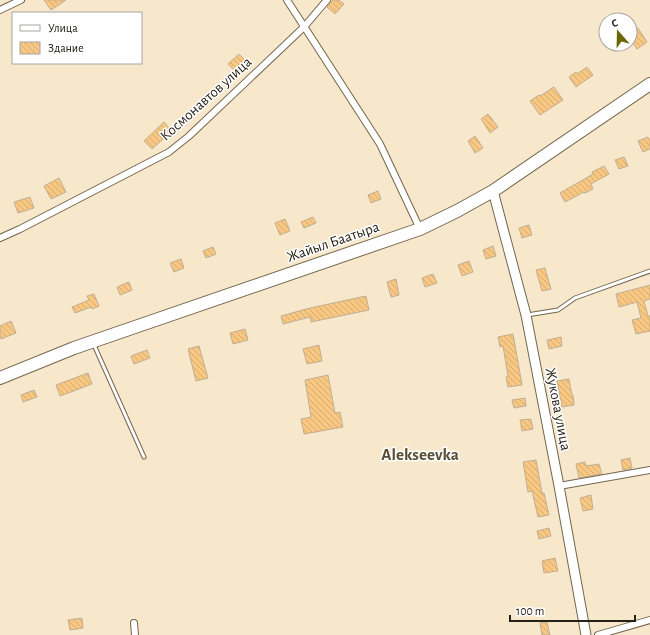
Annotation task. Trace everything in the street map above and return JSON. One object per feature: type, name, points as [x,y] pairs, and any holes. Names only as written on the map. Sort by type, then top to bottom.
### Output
[{"type":"highway","name":"Жайыл Баатыра","points":[[0,378],[93,341],[420,229],[458,211],[493,191],[650,84]]},
{"type":"street","points":[[0,10],[21,0]]},
{"type":"street","points":[[287,0],[380,144],[420,229]]},
{"type":"street","name":"Космонавтов улица","points":[[0,238],[169,152],[189,136],[304,27],[327,0]]},
{"type":"street","name":"Жукова улица","points":[[493,191],[526,315],[586,635]]},
{"type":"street","points":[[559,486],[650,470]]},
{"type":"street","points":[[598,635],[650,620]]},
{"type":"street","points":[[134,623],[136,635]]},
{"type":"lane","points":[[526,315],[558,310],[575,298],[650,271]]},
{"type":"lane","points":[[93,341],[144,456]]},
{"type":"building","points":[[44,0],[66,0],[51,10]]},
{"type":"building","points":[[333,0],[339,0],[344,4],[335,14],[327,7]]},
{"type":"building","points":[[638,28],[647,42],[638,48]]},
{"type":"building","points":[[239,54],[247,62],[236,72],[228,64]]},
{"type":"building","points":[[587,67],[593,75],[576,87],[569,77],[576,72],[577,74]]},
{"type":"building","points":[[554,87],[563,100],[540,115],[530,101]]},
{"type":"building","points":[[488,114],[498,127],[490,133],[481,119]]},
{"type":"building","points":[[164,122],[172,131],[152,149],[144,141]]},
{"type":"building","points":[[475,136],[483,148],[475,153],[468,141]]},
{"type":"building","points":[[648,137],[650,141],[650,149],[643,152],[638,141]]},
{"type":"building","points":[[624,157],[628,166],[619,169],[615,160]]},
{"type":"building","points":[[604,166],[609,174],[591,184],[593,189],[565,202],[560,193]]},
{"type":"building","points":[[59,178],[66,192],[51,199],[44,186]]},
{"type":"building","points":[[378,191],[381,199],[371,203],[368,195]]},
{"type":"building","points":[[30,197],[34,208],[18,213],[14,202]]},
{"type":"building","points":[[313,217],[316,223],[304,228],[301,222]]},
{"type":"building","points":[[285,219],[290,231],[280,235],[275,223]]},
{"type":"building","points":[[529,225],[532,235],[522,238],[519,228]]},
{"type":"building","points":[[493,246],[496,256],[486,259],[483,250]]},
{"type":"building","points":[[213,247],[216,254],[206,258],[203,251]]},
{"type":"building","points":[[181,259],[184,268],[174,272],[170,263]]},
{"type":"building","points":[[469,261],[473,272],[462,276],[458,265]]},
{"type":"building","points":[[545,268],[551,289],[542,291],[536,270]]},
{"type":"building","points":[[433,274],[437,283],[425,287],[422,278]]},
{"type":"building","points":[[396,279],[399,295],[391,297],[387,282]]},
{"type":"building","points":[[129,282],[132,290],[120,295],[117,287]]},
{"type":"building","points":[[650,285],[650,299],[644,301],[648,316],[650,316],[650,331],[636,334],[632,320],[641,318],[637,302],[619,307],[616,294]]},
{"type":"building","points":[[94,294],[99,306],[92,309],[91,307],[75,313],[72,307],[89,300],[87,296]]},
{"type":"building","points":[[366,296],[369,310],[311,322],[310,317],[283,324],[281,316]]},
{"type":"building","points":[[11,321],[16,333],[1,339],[0,326]]},
{"type":"building","points":[[245,329],[248,340],[233,344],[230,333]]},
{"type":"building","points":[[513,334],[522,385],[508,387],[506,377],[508,376],[503,346],[500,347],[498,337]]},
{"type":"building","points":[[561,337],[562,346],[549,349],[547,340]]},
{"type":"building","points":[[319,345],[322,361],[307,364],[303,349]]},
{"type":"building","points":[[199,346],[208,378],[196,381],[188,349]]},
{"type":"building","points":[[147,350],[150,358],[134,364],[131,356]]},
{"type":"building","points":[[88,373],[92,384],[60,396],[56,385]]},
{"type":"building","points":[[328,375],[335,413],[340,412],[343,427],[304,434],[301,419],[311,417],[305,380]]},
{"type":"building","points":[[569,379],[574,405],[562,407],[557,381]]},
{"type":"building","points":[[34,390],[37,397],[23,402],[21,395]]},
{"type":"building","points":[[525,398],[526,406],[514,408],[512,400]]},
{"type":"building","points":[[531,419],[533,429],[522,431],[520,420]]},
{"type":"building","points":[[630,458],[632,468],[623,470],[621,460]]},
{"type":"building","points":[[536,460],[542,493],[544,493],[549,515],[538,517],[532,491],[528,492],[523,462]]},
{"type":"building","points":[[585,462],[586,466],[599,464],[602,474],[579,478],[576,464]]},
{"type":"building","points":[[591,495],[593,509],[583,511],[580,498]]},
{"type":"building","points":[[549,528],[551,536],[539,539],[537,531]]},
{"type":"building","points":[[555,558],[558,571],[544,573],[542,561]]},
{"type":"building","points":[[82,618],[83,628],[70,630],[68,620]]},
{"type":"building","points":[[547,622],[550,635],[542,635],[540,623]]},
{"type":"district","name":"Alekseevka","points":[[420,454]]}]
